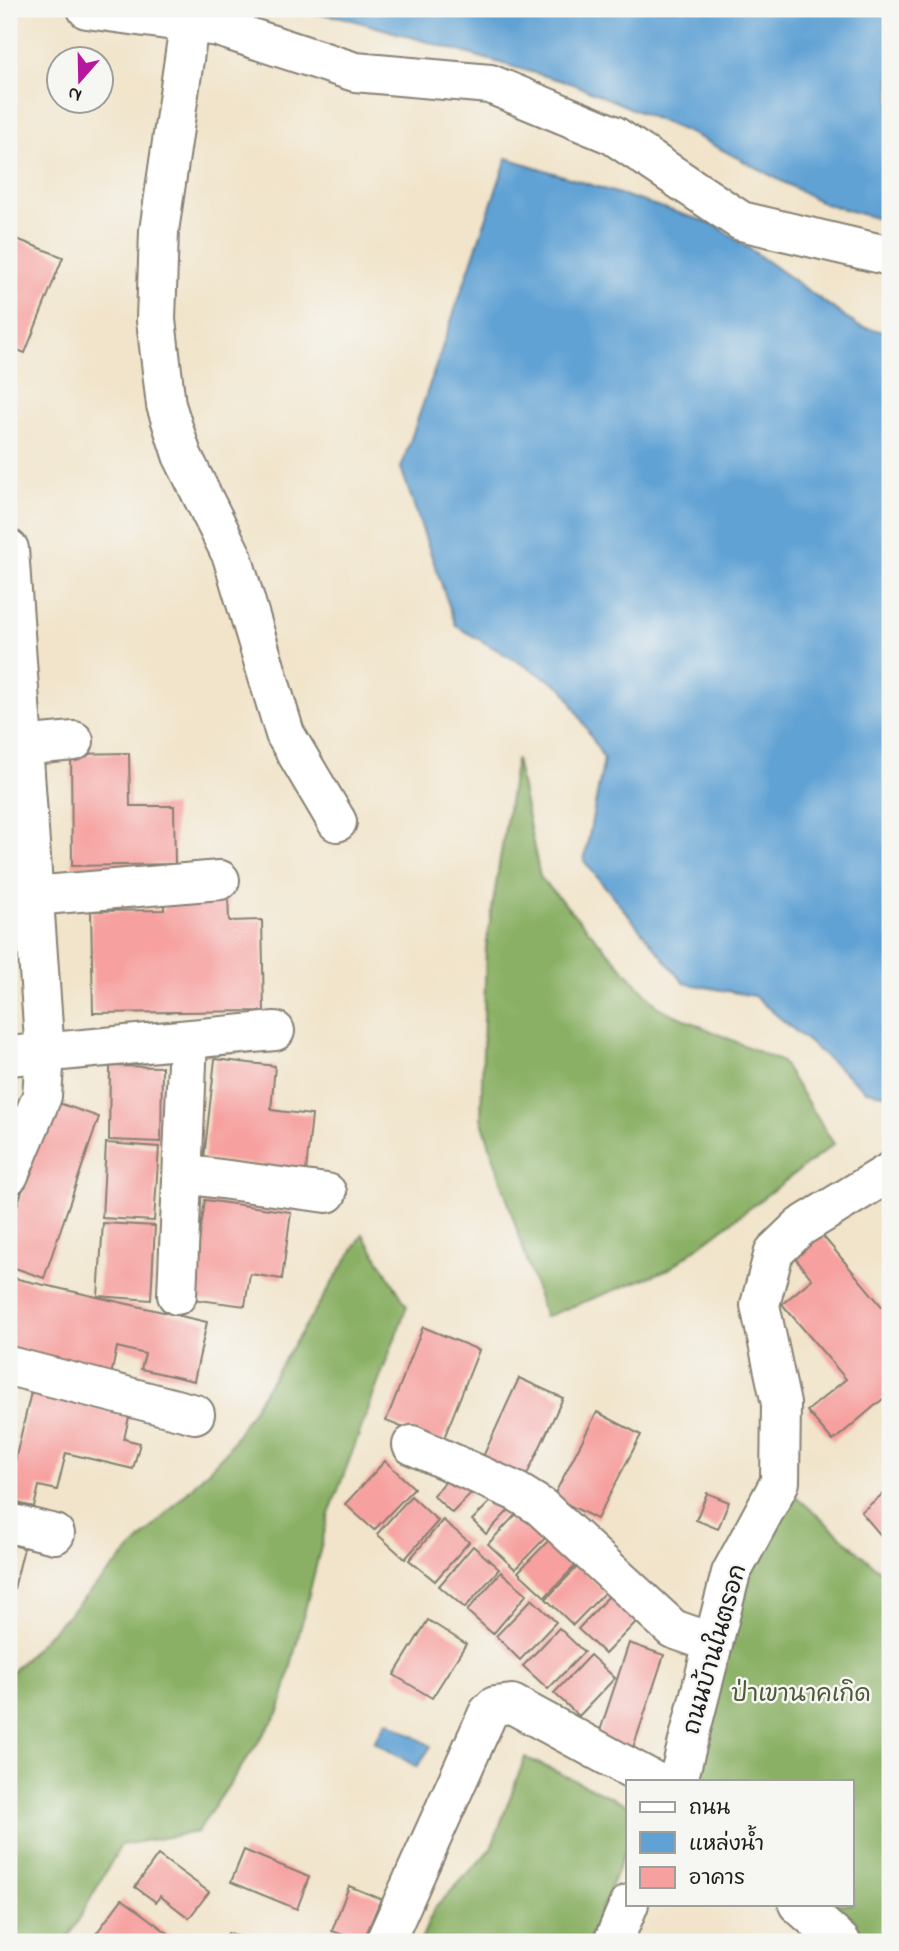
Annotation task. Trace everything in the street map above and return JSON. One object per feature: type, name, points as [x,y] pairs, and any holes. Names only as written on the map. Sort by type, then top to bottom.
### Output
[{"type":"street","points":[[87,9],[218,27],[355,72],[491,84],[613,135],[741,221],[890,256]]},
{"type":"street","points":[[189,25],[159,230],[156,320],[166,405],[182,455],[232,556],[285,734],[337,822]]},
{"type":"street","points":[[9,549],[27,1055],[43,1096],[9,1175]]},
{"type":"street","points":[[16,747],[74,741]]},
{"type":"street","points":[[21,897],[220,880]]},
{"type":"street","points":[[27,1055],[275,1031]]},
{"type":"street","points":[[177,1295],[188,1040]]},
{"type":"street","name":"ถนนบ้านในตรอก","points":[[678,1780],[731,1573],[780,1482],[781,1404],[760,1305],[774,1252],[800,1227],[890,1171]]},
{"type":"street","points":[[183,1174],[327,1193]]},
{"type":"street","points":[[9,1366],[195,1414]]},
{"type":"street","points":[[412,1446],[517,1492],[541,1507],[673,1629],[713,1643]]},
{"type":"street","points":[[9,1523],[55,1534]]},
{"type":"street","points":[[385,1942],[488,1713],[495,1706],[512,1704],[652,1780]]},
{"type":"street","points":[[613,1942],[628,1906]]},
{"type":"street","points":[[801,1906],[841,1942]]},
{"type":"green space","points":[[516,759],[540,877],[659,1008],[782,1062],[834,1144],[669,1269],[545,1317],[481,1118],[486,947]]},
{"type":"green space","points":[[363,1234],[407,1306],[329,1514],[280,1710],[197,1832],[121,1845],[66,1942],[9,1942],[9,1675],[226,1452]]},
{"type":"green space","name":"ป่าเขานาคเกิด","points":[[780,1482],[890,1580],[890,1942],[839,1942],[799,1906],[853,1906],[853,1780],[678,1780]]},
{"type":"green space","points":[[525,1757],[626,1804],[626,1849],[588,1942],[420,1942],[434,1909],[491,1849]]},
{"type":"water","points":[[279,9],[890,9],[890,222],[825,204],[696,136],[576,85],[342,17]]},
{"type":"water","points":[[507,158],[716,225],[858,326],[890,333],[890,1095],[866,1091],[754,996],[684,983],[584,861],[604,759],[563,688],[456,626],[401,468]]},
{"type":"water","points":[[387,1721],[431,1746],[417,1767],[374,1742]]},
{"type":"building","points":[[9,236],[63,257],[25,353],[9,347]]},
{"type":"building","points":[[129,753],[130,806],[174,806],[175,864],[72,866],[71,754]]},
{"type":"building","points":[[228,894],[229,921],[262,920],[264,1011],[93,1013],[91,911],[164,910],[164,899]]},
{"type":"building","points":[[215,1059],[275,1066],[271,1110],[312,1115],[306,1171],[204,1159]]},
{"type":"building","points":[[110,1066],[162,1067],[161,1142],[109,1140]]},
{"type":"building","points":[[53,1101],[99,1117],[44,1278],[9,1266],[9,1229]]},
{"type":"building","points":[[106,1143],[159,1147],[154,1221],[102,1218]]},
{"type":"building","points":[[205,1200],[291,1212],[282,1279],[250,1274],[245,1306],[191,1299]]},
{"type":"building","points":[[103,1223],[155,1226],[151,1300],[98,1296]]},
{"type":"building","points":[[817,1229],[890,1316],[890,1393],[833,1441],[807,1411],[846,1379],[782,1304],[812,1279],[790,1252]]},
{"type":"building","points":[[9,1277],[207,1322],[194,1381],[141,1369],[145,1354],[117,1347],[111,1376],[9,1352]]},
{"type":"building","points":[[423,1327],[479,1350],[442,1443],[386,1421]]},
{"type":"building","points":[[519,1378],[563,1398],[524,1481],[481,1461]]},
{"type":"building","points":[[31,1392],[129,1417],[124,1439],[140,1443],[133,1469],[66,1453],[57,1490],[39,1486],[34,1507],[9,1501],[9,1486]]},
{"type":"building","points":[[597,1412],[641,1435],[597,1519],[553,1497]]},
{"type":"building","points":[[385,1461],[414,1488],[374,1530],[345,1504]]},
{"type":"building","points":[[453,1474],[472,1492],[452,1513],[433,1495]]},
{"type":"building","points":[[890,1488],[890,1546],[861,1512]]},
{"type":"building","points":[[707,1493],[729,1502],[718,1529],[696,1520]]},
{"type":"building","points":[[411,1496],[438,1521],[405,1559],[377,1534]]},
{"type":"building","points":[[495,1497],[509,1510],[486,1534],[472,1520]]},
{"type":"building","points":[[520,1510],[547,1536],[515,1569],[488,1544]]},
{"type":"building","points":[[443,1520],[469,1542],[435,1581],[409,1560]]},
{"type":"building","points":[[550,1539],[577,1564],[545,1597],[518,1572]]},
{"type":"building","points":[[9,1544],[24,1548],[10,1605],[9,1605]]},
{"type":"building","points":[[473,1546],[499,1569],[465,1608],[439,1586]]},
{"type":"building","points":[[578,1566],[605,1592],[573,1625],[546,1599]]},
{"type":"building","points":[[501,1572],[527,1594],[493,1634],[467,1611]]},
{"type":"building","points":[[610,1595],[637,1621],[605,1654],[578,1629]]},
{"type":"building","points":[[532,1599],[556,1622],[520,1660],[496,1636]]},
{"type":"building","points":[[428,1620],[466,1644],[432,1698],[394,1675]]},
{"type":"building","points":[[559,1628],[584,1652],[548,1689],[523,1666]]},
{"type":"building","points":[[629,1643],[664,1655],[631,1754],[596,1743]]},
{"type":"building","points":[[590,1655],[615,1678],[579,1716],[554,1693]]},
{"type":"building","points":[[244,1850],[309,1877],[297,1909],[231,1882]]},
{"type":"building","points":[[158,1855],[209,1892],[189,1918],[160,1896],[156,1902],[135,1887]]},
{"type":"building","points":[[349,1886],[381,1899],[363,1942],[332,1931]]},
{"type":"building","points":[[122,1899],[173,1937],[169,1942],[90,1942]]},
{"type":"building","points":[[228,1933],[253,1942],[225,1942]]}]
